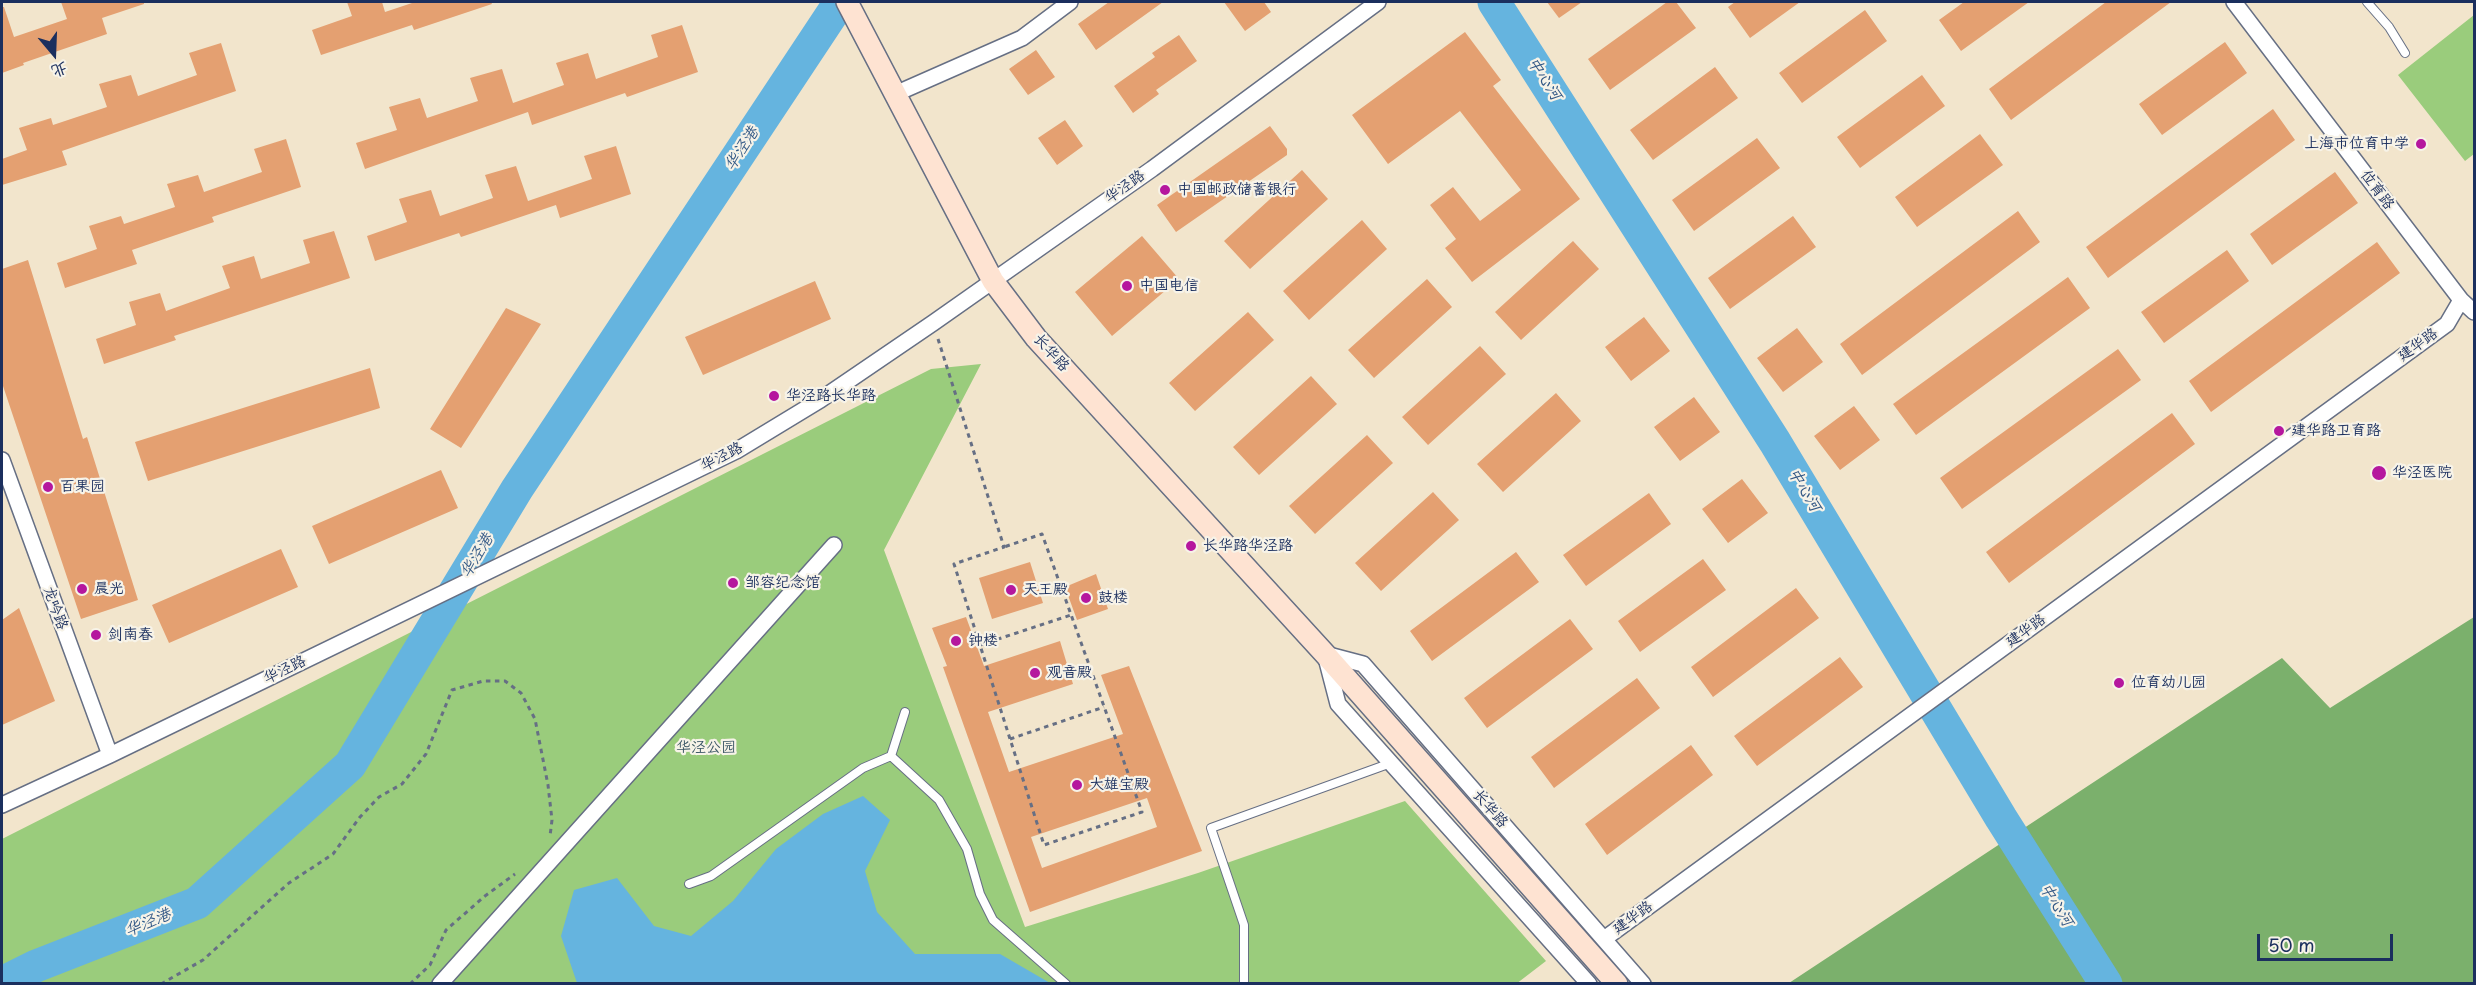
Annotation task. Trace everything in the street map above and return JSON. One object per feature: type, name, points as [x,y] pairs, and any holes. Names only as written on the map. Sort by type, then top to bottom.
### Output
[{"type":"street","points":[[895,94],[1022,38],[1070,2]]},
{"type":"street","name":"华泾路","points":[[2,805],[110,755],[736,451],[829,394],[933,323],[1152,169],[1378,2]]},
{"type":"street","name":"位育路","points":[[2234,2],[2461,300],[2475,312]]},
{"type":"street","name":"长华路","points":[[851,11],[993,281],[1036,338],[1325,654],[1617,984]]},
{"type":"street","name":"建华路","points":[[1604,939],[2447,324],[2461,300]]},
{"type":"street","name":"龙吟路","points":[[2,460],[110,755]]},
{"type":"street","points":[[440,984],[834,545]]},
{"type":"street","name":"长华路","points":[[1325,654],[1338,704],[1589,984]]},
{"type":"street","name":"长华路","points":[[1325,654],[1363,664],[1643,984]]},
{"type":"lane","points":[[2367,2],[2389,27],[2405,53]]},
{"type":"lane","points":[[689,884],[711,876],[863,768],[891,756],[905,712]]},
{"type":"lane","points":[[891,756],[939,800],[967,849],[980,894],[993,920],[1066,984]]},
{"type":"lane","points":[[1244,984],[1244,925],[1211,828],[1391,763]]},
{"type":"path","points":[[933,323],[1004,547]]},
{"type":"path","points":[[1042,534],[1071,615],[1142,812],[1044,845],[954,564],[1042,534]]},
{"type":"path","points":[[980,645],[1071,615]]},
{"type":"path","points":[[160,984],[203,960],[289,883],[333,854],[360,817],[379,797],[402,784],[426,754],[452,690],[483,681],[505,681],[521,693],[535,719],[552,820],[550,839]]},
{"type":"path","points":[[1010,739],[1104,707]]},
{"type":"path","points":[[410,984],[430,965],[447,930],[485,896],[524,867]]},
{"type":"green space","points":[[2474,15],[2474,154],[2465,161],[2398,75]]},
{"type":"green space","name":"华泾公园","points":[[981,364],[884,550],[1025,927],[1198,873],[1405,801],[1546,961],[1516,984],[2,984],[2,839],[931,369]]},
{"type":"green space","points":[[2474,617],[2474,983],[1789,983],[2282,658],[2330,708]]},
{"type":"water","points":[[863,796],[890,820],[865,871],[877,912],[915,954],[1000,954],[1050,983],[577,983],[561,936],[574,890],[617,878],[654,926],[691,936],[733,901],[776,849],[823,814]]},
{"type":"building","points":[[61,2],[144,2],[144,4],[102,18],[107,34],[23,63],[24,65],[2,73],[2,7],[4,7],[14,37],[67,19]]},
{"type":"building","points":[[347,2],[382,2],[385,12],[415,2],[491,2],[492,4],[414,30],[412,25],[321,55],[312,30],[352,16]]},
{"type":"building","points":[[1109,2],[1163,2],[1096,50],[1078,24]]},
{"type":"building","points":[[1224,2],[1264,2],[1271,12],[1245,31]]},
{"type":"building","points":[[1547,2],[1582,2],[1559,18]]},
{"type":"building","points":[[1667,2],[1676,2],[1696,28],[1610,90],[1588,59]]},
{"type":"building","points":[[1735,2],[1800,2],[1750,38],[1728,7]]},
{"type":"building","points":[[1964,2],[2029,2],[1961,51],[1939,20]]},
{"type":"building","points":[[2106,2],[2171,2],[2011,120],[1989,89]]},
{"type":"building","points":[[1865,10],[1887,41],[1802,103],[1779,73]]},
{"type":"building","points":[[682,25],[698,72],[627,97],[625,93],[532,125],[528,112],[365,169],[356,143],[397,130],[389,107],[420,98],[427,118],[478,101],[470,78],[502,69],[513,103],[564,85],[556,63],[588,53],[596,79],[658,57],[651,35]]},
{"type":"building","points":[[1465,32],[1501,80],[1493,86],[1580,199],[1472,282],[1445,248],[1456,239],[1430,205],[1453,187],[1480,221],[1521,190],[1460,111],[1388,164],[1352,115]]},
{"type":"building","points":[[1179,35],[1197,61],[1156,90],[1159,94],[1133,113],[1114,86],[1155,57],[1152,53]]},
{"type":"building","points":[[2225,42],[2247,73],[2162,135],[2139,104]]},
{"type":"building","points":[[221,43],[236,91],[62,151],[67,165],[2,185],[2,159],[27,150],[19,128],[51,118],[53,125],[107,107],[99,84],[131,75],[138,96],[197,75],[189,53]]},
{"type":"building","points":[[1036,50],[1055,77],[1028,95],[1009,69]]},
{"type":"building","points":[[1715,67],[1738,98],[1653,160],[1630,130]]},
{"type":"building","points":[[1922,75],[1945,106],[1860,168],[1837,137]]},
{"type":"building","points":[[2273,109],[2295,140],[2108,278],[2086,247]]},
{"type":"building","points":[[1065,120],[1083,146],[1057,165],[1038,138]]},
{"type":"building","points":[[1270,126],[1287,149],[1287,155],[1176,232],[1157,205]]},
{"type":"building","points":[[1980,134],[2003,165],[1917,227],[1895,197]]},
{"type":"building","points":[[1757,138],[1780,168],[1694,231],[1672,200]]},
{"type":"building","points":[[286,139],[301,187],[212,217],[214,222],[132,250],[137,264],[65,288],[57,263],[97,249],[89,226],[121,216],[124,224],[175,207],[167,184],[198,175],[204,192],[262,172],[254,149]]},
{"type":"building","points":[[616,146],[631,194],[560,218],[556,205],[461,237],[459,233],[375,261],[367,236],[407,222],[399,199],[431,190],[440,216],[493,198],[485,175],[516,166],[528,201],[592,179],[584,156]]},
{"type":"building","points":[[1302,170],[1328,199],[1250,269],[1224,241]]},
{"type":"building","points":[[2335,172],[2358,203],[2272,265],[2250,234]]},
{"type":"building","points":[[2018,211],[2040,242],[1862,375],[1840,344]]},
{"type":"building","points":[[1793,216],[1816,247],[1730,309],[1708,278]]},
{"type":"building","points":[[1362,220],[1387,249],[1309,320],[1283,291]]},
{"type":"building","points":[[334,231],[350,278],[174,336],[176,340],[104,364],[96,339],[136,325],[129,302],[160,293],[166,311],[230,288],[222,266],[254,256],[261,279],[310,263],[303,240]]},
{"type":"building","name":"中国电信","points":[[1142,236],[1179,279],[1112,336],[1075,292]]},
{"type":"building","points":[[1573,241],[1599,269],[1521,340],[1495,312]]},
{"type":"building","points":[[2377,242],[2400,273],[2211,412],[2189,381]]},
{"type":"building","points":[[2227,250],[2249,281],[2164,343],[2141,312]]},
{"type":"building","points":[[28,260],[83,439],[87,437],[138,600],[81,619],[2,383],[2,269]]},
{"type":"building","points":[[2068,277],[2090,308],[1916,435],[1893,404]]},
{"type":"building","points":[[1427,279],[1452,307],[1374,378],[1348,350]]},
{"type":"building","points":[[815,281],[831,319],[703,375],[685,337]]},
{"type":"building","points":[[506,308],[541,324],[461,448],[430,429]]},
{"type":"building","points":[[1248,312],[1274,340],[1195,411],[1169,383]]},
{"type":"building","points":[[1644,317],[1670,351],[1631,381],[1605,347]]},
{"type":"building","points":[[1797,328],[1823,362],[1783,392],[1757,358]]},
{"type":"building","points":[[1480,346],[1506,374],[1428,445],[1402,417]]},
{"type":"building","points":[[2118,349],[2141,380],[1962,509],[1940,478]]},
{"type":"building","points":[[370,368],[380,408],[148,481],[135,442]]},
{"type":"building","points":[[1311,376],[1337,404],[1259,475],[1233,447]]},
{"type":"building","points":[[1556,393],[1581,421],[1503,492],[1477,464]]},
{"type":"building","points":[[1694,397],[1720,432],[1680,461],[1654,427]]},
{"type":"building","points":[[1854,406],[1880,440],[1840,470],[1814,436]]},
{"type":"building","points":[[2172,413],[2195,444],[2009,583],[1986,552]]},
{"type":"building","points":[[1367,435],[1393,463],[1315,534],[1289,506]]},
{"type":"building","points":[[441,470],[458,508],[329,564],[312,526]]},
{"type":"building","points":[[1742,479],[1768,513],[1728,543],[1702,509]]},
{"type":"building","points":[[1433,492],[1459,520],[1381,591],[1355,563]]},
{"type":"building","points":[[1649,493],[1671,524],[1586,586],[1563,555]]},
{"type":"building","points":[[281,549],[298,587],[169,643],[152,605]]},
{"type":"building","points":[[1516,552],[1539,582],[1432,661],[1410,631]]},
{"type":"building","points":[[1703,559],[1726,590],[1640,652],[1618,621]]},
{"type":"building","name":"天王殿","points":[[1030,562],[1043,603],[992,619],[979,578]]},
{"type":"building","name":"鼓楼","points":[[1096,574],[1108,609],[1077,620],[1065,587]]},
{"type":"building","points":[[1796,588],[1819,618],[1713,697],[1691,667]]},
{"type":"building","points":[[19,608],[55,701],[2,725],[2,620]]},
{"type":"building","points":[[966,617],[984,666],[1060,641],[1073,684],[988,712],[1009,772],[1123,734],[1101,675],[1129,666],[1202,851],[1030,912],[943,667],[947,666],[932,628]],"holes":[[[1147,798],[1157,827],[1042,868],[1031,837]]]},
{"type":"building","points":[[1570,619],[1593,649],[1487,728],[1464,698]]},
{"type":"building","points":[[1840,657],[1863,687],[1757,766],[1734,736]]},
{"type":"building","points":[[1637,678],[1660,708],[1554,788],[1531,757]]},
{"type":"building","points":[[1691,745],[1713,775],[1607,855],[1585,824]]},
{"type":"waterway","name":"华泾港","points":[[2,983],[36,966],[197,903],[350,765],[517,489],[840,2]]},
{"type":"waterway","name":"中心河","points":[[1494,2],[1775,442],[2001,818],[2106,984]]},
{"type":"place","name":"上海市位育中学","points":[[2421,144]]},
{"type":"place","name":"中国邮政储蓄银行","points":[[1165,190]]},
{"type":"place","name":"中国电信","points":[[1127,286]]},
{"type":"place","name":"华泾路长华路","points":[[774,396]]},
{"type":"place","name":"建华路卫育路","points":[[2279,431]]},
{"type":"place","name":"华泾医院","points":[[2379,473]]},
{"type":"place","name":"百果园","points":[[48,487]]},
{"type":"place","name":"长华路华泾路","points":[[1191,546]]},
{"type":"place","name":"邹容纪念馆","points":[[733,583]]},
{"type":"place","name":"晨光","points":[[82,589]]},
{"type":"place","name":"天王殿","points":[[1011,590]]},
{"type":"place","name":"鼓楼","points":[[1086,598]]},
{"type":"place","name":"剑南春","points":[[96,635]]},
{"type":"place","name":"钟楼","points":[[956,641]]},
{"type":"place","name":"观音殿","points":[[1035,673]]},
{"type":"place","name":"位育幼儿园","points":[[2119,683]]},
{"type":"place","name":"大雄宝殿","points":[[1077,785]]}]
